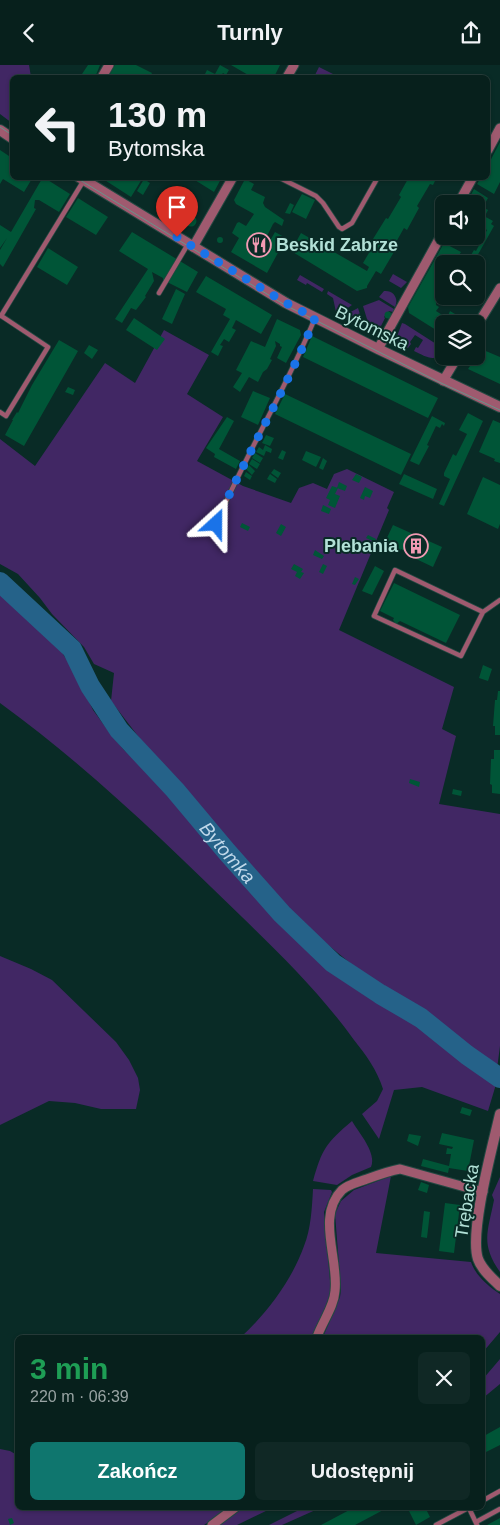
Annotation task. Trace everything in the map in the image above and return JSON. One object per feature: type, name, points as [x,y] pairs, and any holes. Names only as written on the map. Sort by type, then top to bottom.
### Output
[{"type":"street","points":[[490,147],[500,128]]},
{"type":"street","name":"Bytomska","points":[[84,180],[286,303],[443,381],[500,407]]},
{"type":"street","points":[[190,246],[231,180]]},
{"type":"street","points":[[463,195],[471,180]]},
{"type":"street","points":[[378,349],[436,245]]},
{"type":"street","points":[[483,315],[500,288]]},
{"type":"street","points":[[443,381],[453,365]]},
{"type":"street","name":"Trębacka","points":[[500,1114],[483,1192],[475,1246],[478,1261],[500,1286]]},
{"type":"street","points":[[318,1335],[335,1293],[330,1219],[334,1202],[343,1189],[350,1184],[400,1169],[483,1192]]},
{"type":"street","points":[[212,1525],[232,1510]]},
{"type":"lane","points":[[0,412],[6,416],[48,347],[1,315],[81,180]]},
{"type":"lane","points":[[284,180],[316,196],[342,229],[352,223],[376,180]]},
{"type":"lane","points":[[159,293],[190,246]]},
{"type":"lane","points":[[216,524],[231,489],[263,429],[315,318]]},
{"type":"lane","points":[[483,612],[395,570],[374,616],[461,656],[483,612],[500,600]]},
{"type":"lane","points":[[485,1499],[500,1491]]},
{"type":"lane","points":[[470,1510],[476,1524],[500,1509]]},
{"type":"lane","points":[[436,1525],[465,1510]]},
{"type":"shaded area","points":[[0,65],[29,65],[31,75],[10,75],[10,122],[0,114]]},
{"type":"shaded area","points":[[319,67],[335,75],[315,75]]},
{"type":"shaded area","points":[[393,274],[407,282],[401,288],[389,281]]},
{"type":"shaded area","points":[[300,275],[324,289],[322,292],[307,283],[306,285],[297,280]]},
{"type":"shaded area","points":[[328,291],[352,305],[339,314],[336,312],[333,298],[327,294]]},
{"type":"shaded area","points":[[384,291],[388,291],[395,296],[395,307],[379,297]]},
{"type":"shaded area","points":[[379,300],[394,309],[393,312],[389,311],[384,317],[380,328],[375,332],[370,329],[363,306]]},
{"type":"shaded area","points":[[358,308],[363,324],[361,325],[345,317],[345,315]]},
{"type":"shaded area","points":[[402,323],[405,324],[435,343],[435,358],[414,351],[423,340],[415,335],[408,348],[400,344],[396,339]]},
{"type":"shaded area","points":[[164,330],[209,355],[187,394],[223,417],[197,461],[243,486],[291,503],[299,488],[313,483],[327,489],[334,474],[347,469],[394,492],[387,508],[389,510],[339,630],[454,687],[442,729],[456,736],[439,804],[500,814],[500,1046],[497,1069],[418,1008],[355,967],[316,935],[282,902],[165,771],[111,701],[114,673],[94,664],[84,647],[52,614],[18,574],[0,564],[0,439],[35,466],[105,363],[135,383]]},
{"type":"shaded area","points":[[0,589],[56,643],[75,673],[93,710],[112,736],[124,750],[154,777],[226,862],[290,928],[333,967],[418,1021],[451,1048],[497,1081],[488,1111],[422,1087],[394,1090],[379,1139],[362,1114],[377,1101],[383,1089],[381,1082],[363,1051],[315,991],[257,932],[125,805],[64,752],[0,703]]},
{"type":"shaded area","points":[[0,956],[52,980],[116,1042],[129,1060],[138,1078],[140,1090],[136,1109],[101,1109],[75,1103],[49,1101],[0,1125]]},
{"type":"shaded area","points":[[352,1121],[363,1137],[372,1156],[371,1167],[352,1175],[337,1185],[313,1181],[319,1161],[326,1147]]},
{"type":"shaded area","points":[[391,1176],[376,1253],[471,1262],[483,1280],[500,1294],[500,1332],[485,1350],[485,1335],[324,1335],[340,1297],[341,1290],[335,1214],[341,1201],[354,1190]]},
{"type":"shaded area","points":[[500,1177],[500,1272],[490,1253],[487,1237],[494,1200],[492,1195]]},
{"type":"shaded area","points":[[313,1189],[331,1190],[332,1192],[324,1212],[331,1292],[315,1335],[243,1335],[269,1307],[293,1271],[306,1239],[311,1218]]},
{"type":"shaded area","points":[[500,1359],[500,1384],[485,1396],[485,1377]]},
{"type":"shaded area","points":[[0,1449],[15,1454],[15,1510],[227,1510],[204,1525],[0,1525]]},
{"type":"shaded area","points":[[239,1510],[268,1510],[237,1525],[218,1525]]},
{"type":"shaded area","points":[[299,1510],[316,1510],[282,1525],[269,1525]]},
{"type":"building","points":[[88,65],[100,65],[96,75],[81,75]]},
{"type":"building","points":[[115,65],[136,65],[152,73],[151,75],[110,75]]},
{"type":"building","points":[[220,65],[229,70],[226,75],[223,73],[222,75],[204,75],[207,70],[215,74]]},
{"type":"building","points":[[231,65],[280,65],[275,75],[248,75]]},
{"type":"building","points":[[500,142],[500,182],[494,194],[477,184],[479,180],[490,180],[490,161]]},
{"type":"building","points":[[0,150],[10,157],[10,180],[31,180],[24,192],[3,179],[0,184]]},
{"type":"building","points":[[41,180],[48,180],[70,194],[59,212],[39,200],[35,200],[34,208],[36,209],[3,267],[0,264],[0,250],[7,238],[0,248],[0,225],[11,232]]},
{"type":"building","points":[[105,180],[141,180],[131,197]]},
{"type":"building","points":[[143,180],[150,183],[143,195],[137,191]]},
{"type":"building","points":[[195,180],[220,180],[214,192]]},
{"type":"building","points":[[244,180],[247,180],[254,184],[251,190],[265,197],[263,203],[265,207],[284,220],[282,226],[275,222],[273,224],[266,238],[271,239],[275,232],[286,238],[267,273],[231,252],[239,238],[232,233],[237,223],[239,222],[246,226],[254,214],[236,204],[234,200]]},
{"type":"building","points":[[407,180],[436,180],[433,185],[430,184],[417,206],[419,208],[407,230],[404,228],[391,251],[394,252],[381,274],[376,271],[367,288],[357,291],[291,251],[301,233],[367,271],[369,267],[363,263],[376,241],[373,239],[401,197],[399,195]]},
{"type":"building","points":[[474,189],[483,195],[471,195]]},
{"type":"building","points":[[302,194],[315,200],[306,219],[292,212]]},
{"type":"building","points":[[78,198],[108,217],[96,235],[66,217]]},
{"type":"building","points":[[290,203],[294,205],[290,214],[285,213]]},
{"type":"building","points":[[191,215],[197,221],[191,227],[185,221]]},
{"type":"building","points":[[485,217],[493,221],[491,224],[494,226],[485,242],[487,230],[485,229]]},
{"type":"building","points":[[132,232],[198,272],[187,292],[152,272],[154,281],[146,297],[136,310],[131,308],[122,323],[115,319],[148,269],[119,251]]},
{"type":"building","points":[[220,237],[223,240],[220,243],[217,240]]},
{"type":"building","points":[[443,245],[448,245],[461,252],[459,255],[437,255]]},
{"type":"building","points":[[479,245],[483,245],[478,255],[471,255],[474,250],[476,251]]},
{"type":"building","points":[[48,248],[78,267],[67,285],[37,267]]},
{"type":"building","points":[[435,259],[435,305],[439,307],[436,311],[442,315],[435,315],[435,329],[409,313],[408,307]]},
{"type":"building","points":[[206,276],[272,315],[261,334],[236,320],[232,328],[236,330],[229,342],[224,339],[220,345],[223,346],[218,356],[211,352],[230,319],[223,315],[226,309],[196,292]]},
{"type":"building","points":[[176,289],[185,294],[172,324],[162,319]]},
{"type":"building","points":[[450,311],[457,315],[448,315]]},
{"type":"building","points":[[388,312],[391,315],[388,318],[385,315]]},
{"type":"building","points":[[134,318],[165,339],[157,350],[126,330]]},
{"type":"building","points":[[277,319],[300,330],[301,335],[286,363],[277,358],[282,347],[275,341],[276,346],[270,359],[272,360],[267,369],[263,372],[258,382],[249,377],[240,392],[233,387],[242,373],[236,370],[251,341],[265,347]]},
{"type":"building","points":[[312,336],[438,398],[428,418],[303,357]]},
{"type":"building","points":[[59,340],[78,351],[24,446],[5,435]]},
{"type":"building","points":[[89,345],[98,350],[92,359],[84,353]]},
{"type":"building","points":[[485,351],[500,357],[500,384],[468,369],[471,365],[485,365]]},
{"type":"building","points":[[68,387],[75,390],[73,395],[65,392]]},
{"type":"building","points":[[253,391],[270,398],[258,425],[241,417]]},
{"type":"building","points":[[285,394],[411,454],[401,475],[275,414]]},
{"type":"building","points":[[468,413],[483,421],[444,506],[439,504],[450,479],[444,476],[444,473],[453,454],[456,456],[467,434],[459,430]]},
{"type":"building","points":[[432,416],[445,423],[440,428],[436,426],[427,445],[429,446],[419,465],[410,461]]},
{"type":"building","points":[[227,417],[234,421],[219,449],[240,461],[236,469],[214,457],[215,454],[206,448]]},
{"type":"building","points":[[493,420],[500,423],[500,463],[479,452]]},
{"type":"building","points":[[266,435],[274,438],[270,446],[262,443]]},
{"type":"building","points":[[265,445],[272,449],[271,453],[266,451],[264,456],[256,452],[259,447],[263,450]]},
{"type":"building","points":[[282,450],[286,452],[283,460],[278,458]]},
{"type":"building","points":[[306,451],[321,457],[316,467],[302,460]]},
{"type":"building","points":[[255,453],[263,458],[260,463],[252,458]]},
{"type":"building","points":[[323,458],[327,461],[323,470],[319,468]]},
{"type":"building","points":[[252,459],[260,464],[257,469],[249,464]]},
{"type":"building","points":[[249,465],[255,471],[252,475],[246,469]]},
{"type":"building","points":[[274,469],[281,473],[278,478],[271,473]]},
{"type":"building","points":[[246,472],[252,476],[250,480],[244,476]]},
{"type":"building","points":[[270,474],[277,479],[275,483],[267,479]]},
{"type":"building","points":[[356,474],[362,477],[359,483],[352,480]]},
{"type":"building","points":[[404,474],[437,489],[433,499],[399,484]]},
{"type":"building","points":[[483,477],[500,485],[500,524],[498,529],[467,514]]},
{"type":"building","points":[[339,482],[347,486],[345,491],[337,488]]},
{"type":"building","points":[[332,486],[338,488],[335,494],[340,496],[335,508],[328,505],[330,500],[326,498]]},
{"type":"building","points":[[365,487],[373,491],[370,498],[365,496],[364,500],[360,498]]},
{"type":"building","points":[[323,505],[331,509],[329,514],[321,511]]},
{"type":"building","points":[[242,523],[250,527],[248,531],[240,527]]},
{"type":"building","points":[[281,524],[286,527],[281,536],[276,533]]},
{"type":"building","name":"Plebania","points":[[393,525],[442,547],[433,567],[385,542]]},
{"type":"building","points":[[368,535],[376,539],[375,542],[366,538]]},
{"type":"building","points":[[362,546],[372,548],[369,553],[361,550]]},
{"type":"building","points":[[315,550],[324,556],[322,559],[313,555]]},
{"type":"building","points":[[294,564],[303,569],[301,572],[304,573],[300,579],[295,576],[297,572],[291,569]]},
{"type":"building","points":[[323,564],[327,566],[323,574],[319,572]]},
{"type":"building","points":[[375,566],[384,571],[372,595],[362,591]]},
{"type":"building","points":[[355,577],[359,579],[355,585],[352,584]]},
{"type":"building","points":[[394,583],[460,615],[446,643],[400,621],[396,624],[393,620],[394,618],[380,611]]},
{"type":"building","points":[[483,665],[492,669],[488,681],[479,678]]},
{"type":"building","points":[[498,691],[500,691],[500,735],[495,735],[495,726],[493,726],[495,700],[497,700]]},
{"type":"building","points":[[494,750],[500,750],[500,794],[492,793],[492,785],[490,784],[491,759],[494,759]]},
{"type":"building","points":[[410,779],[420,782],[419,787],[409,783]]},
{"type":"building","points":[[453,789],[462,791],[461,796],[452,794]]},
{"type":"building","points":[[462,1107],[472,1110],[470,1116],[460,1113]]},
{"type":"building","points":[[442,1133],[474,1140],[468,1171],[449,1168],[448,1173],[421,1166],[423,1159],[449,1166],[451,1154],[446,1154],[447,1148],[452,1149],[453,1147],[439,1144]]},
{"type":"building","points":[[409,1134],[421,1136],[418,1146],[407,1141]]},
{"type":"building","points":[[421,1182],[429,1185],[427,1193],[418,1190]]},
{"type":"building","points":[[445,1203],[460,1205],[454,1253],[439,1251]]},
{"type":"building","points":[[424,1211],[430,1212],[427,1238],[421,1237]]},
{"type":"building","points":[[500,1427],[500,1445],[485,1452],[485,1435]]},
{"type":"building","points":[[349,1510],[383,1510],[355,1525],[321,1525]]},
{"type":"building","points":[[408,1510],[426,1510],[430,1517],[416,1525]]},
{"type":"building","points":[[12,1518],[14,1523],[10,1525],[8,1519]]},
{"type":"building","points":[[500,1518],[500,1525],[487,1525]]},
{"type":"waterway","name":"Bytomka","points":[[0,582],[72,649],[90,686],[119,730],[175,790],[282,914],[333,963],[421,1018],[467,1055],[500,1078]]},
{"type":"tram line","points":[[0,127],[10,134]]},
{"type":"tram line","points":[[80,180],[285,305],[441,383],[500,410]]},
{"type":"place","name":"Beskid Zabrze","points":[[259,245]]},
{"type":"place","name":"Plebania","points":[[416,546]]},
{"type":"route","points":[[177,237],[286,303],[315,318],[263,429],[231,489],[216,524]]}]
